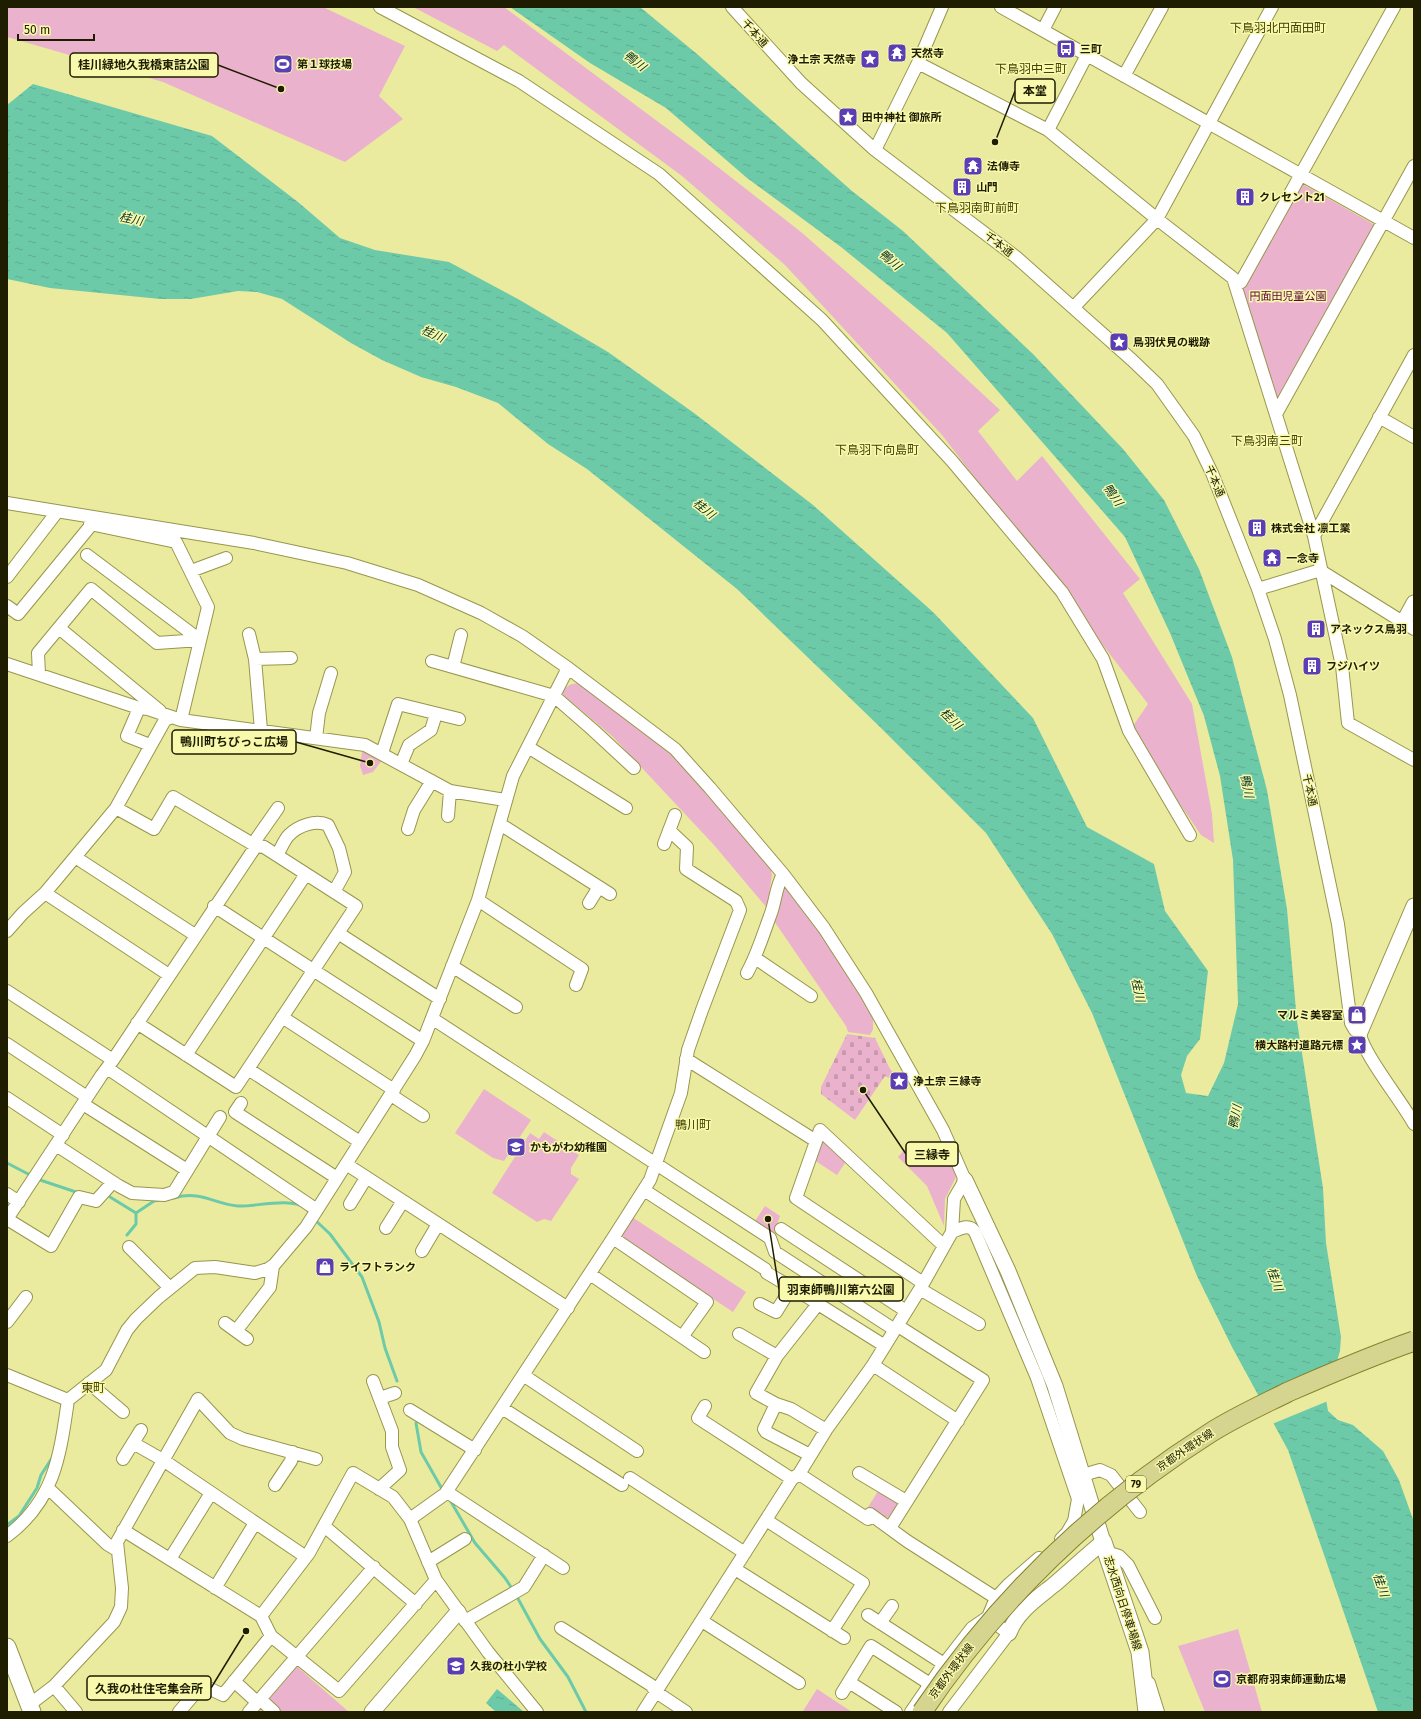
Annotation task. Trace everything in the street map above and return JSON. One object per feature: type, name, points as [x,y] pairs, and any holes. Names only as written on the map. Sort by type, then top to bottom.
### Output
[{"type":"main road","name":"京都外環状線","points":[[922,1712],[958,1662],[1008,1600],[1044,1563],[1082,1528],[1125,1492],[1211,1432],[1258,1406],[1321,1377],[1414,1341]]},
{"type":"main road","name":"京都外環状線","points":[[949,1711],[971,1662],[1019,1604],[1052,1571],[1138,1498],[1216,1444],[1268,1415],[1322,1390],[1414,1354]]},
{"type":"main road","name":"志水西向日停車場線","points":[[1104,1547],[1140,1652],[1147,1712]]},
{"type":"main road","points":[[7,1647],[31,1708]]},
{"type":"street","points":[[380,7],[519,81],[659,174],[822,320],[952,460],[1062,592],[1103,659],[1129,731],[1190,835]]},
{"type":"street","name":"千本通","points":[[732,7],[801,83],[875,150],[1016,257],[1074,307],[1157,384],[1194,436],[1212,473],[1258,589],[1275,639],[1290,695],[1338,924],[1351,1023],[1355,1030],[1360,1032],[1360,1039],[1367,1052],[1405,1108],[1414,1124]]},
{"type":"street","points":[[875,150],[918,63],[942,7]]},
{"type":"street","points":[[1001,7],[1414,238]]},
{"type":"street","points":[[1043,30],[1055,7]]},
{"type":"street","points":[[1124,76],[1162,7]]},
{"type":"street","points":[[1074,307],[1157,219],[1210,124],[1272,7]]},
{"type":"street","points":[[1236,285],[1241,282],[1394,7]]},
{"type":"street","points":[[1048,130],[1087,55]]},
{"type":"street","points":[[918,63],[1048,130],[1157,219],[1233,278],[1314,536],[1342,666],[1348,723],[1414,760]]},
{"type":"street","points":[[1276,414],[1414,166]]},
{"type":"street","points":[[1314,536],[1378,417],[1414,355]]},
{"type":"street","points":[[1378,417],[1414,438]]},
{"type":"street","points":[[7,503],[254,543],[347,563],[418,585],[481,613],[522,636],[568,668],[674,749],[710,788],[783,874],[824,928],[866,993],[943,1130],[1008,1271],[1055,1386],[1083,1475],[1100,1521],[1104,1547]]},
{"type":"street","points":[[7,931],[23,913],[45,893],[116,808],[165,720],[172,717],[200,640],[208,606],[176,542],[92,524],[57,512]]},
{"type":"street","points":[[7,577],[57,512]]},
{"type":"street","points":[[7,606],[18,614],[92,524]]},
{"type":"street","points":[[87,555],[200,640]]},
{"type":"street","points":[[191,571],[226,558]]},
{"type":"street","points":[[1258,589],[1321,571],[1409,626],[1414,603]]},
{"type":"street","points":[[39,674],[38,653],[91,589],[157,643],[200,640]]},
{"type":"street","points":[[59,628],[172,717]]},
{"type":"street","points":[[249,634],[255,659],[261,730]]},
{"type":"street","points":[[453,667],[461,635]]},
{"type":"street","points":[[255,659],[291,658]]},
{"type":"street","points":[[432,661],[554,696],[634,768]]},
{"type":"street","points":[[7,664],[139,708],[148,709],[172,717],[365,745],[450,791],[505,800]]},
{"type":"street","points":[[7,1536],[34,1510],[48,1488],[62,1438],[68,1400],[106,1370],[127,1330],[136,1319],[170,1288],[195,1268],[215,1267],[255,1273],[268,1270],[287,1251],[314,1215],[392,1093],[423,1041],[433,1019],[478,900],[513,776],[568,668]]},
{"type":"street","points":[[316,738],[319,714],[331,673]]},
{"type":"street","points":[[382,754],[398,704],[459,719]]},
{"type":"street","points":[[139,708],[127,736],[150,745]]},
{"type":"street","points":[[401,764],[409,745],[431,730],[436,714]]},
{"type":"street","points":[[528,747],[626,808]]},
{"type":"street","points":[[408,829],[414,810],[432,781]]},
{"type":"street","points":[[448,816],[450,791]]},
{"type":"street","points":[[116,808],[154,829],[173,797],[256,846],[264,847],[277,854],[356,906],[236,1087],[137,1023]]},
{"type":"street","points":[[113,1182],[96,1201],[79,1197],[51,1246],[7,1219],[20,1202],[35,1176],[214,906],[256,846],[257,838],[278,808]]},
{"type":"street","points":[[664,844],[675,816]]},
{"type":"street","points":[[277,854],[289,835],[303,827],[317,822],[328,825],[339,848],[346,872],[334,892]]},
{"type":"street","points":[[500,824],[610,894]]},
{"type":"street","points":[[410,1519],[447,1492],[650,1180],[681,1093],[686,1059],[702,1010],[740,910],[736,901],[686,869],[687,847],[669,830]]},
{"type":"street","points":[[75,857],[195,935]]},
{"type":"street","points":[[186,1055],[306,874]]},
{"type":"street","points":[[747,972],[755,958],[770,916],[777,886],[783,874]]},
{"type":"street","points":[[589,903],[599,887]]},
{"type":"street","points":[[45,893],[169,975]]},
{"type":"street","points":[[478,900],[582,968],[576,985]]},
{"type":"street","points":[[214,906],[423,1041]]},
{"type":"street","points":[[1360,1032],[1414,906]]},
{"type":"street","points":[[338,933],[440,999]]},
{"type":"street","points":[[755,958],[811,996]]},
{"type":"street","points":[[452,966],[516,1007]]},
{"type":"street","points":[[7,991],[204,1132],[208,1137],[314,1215]]},
{"type":"street","points":[[282,1017],[423,1116]]},
{"type":"street","points":[[433,1019],[770,1238],[774,1252],[983,1380],[890,1528]]},
{"type":"street","points":[[7,1044],[187,1170]]},
{"type":"street","points":[[686,1059],[816,1141]]},
{"type":"street","points":[[248,1069],[360,1142]]},
{"type":"street","points":[[7,1098],[63,1135]]},
{"type":"street","points":[[56,1145],[132,1193],[164,1195],[174,1192],[208,1137],[232,1114],[337,1178]]},
{"type":"street","points":[[944,1246],[820,1130],[796,1198],[921,1286],[980,1324]]},
{"type":"street","points":[[346,1164],[568,1308]]},
{"type":"street","points":[[350,1204],[366,1178]]},
{"type":"street","points":[[643,1712],[766,1520],[897,1328],[952,1232],[954,1199],[965,1180]]},
{"type":"street","points":[[644,1190],[791,1288],[811,1299],[884,1346]]},
{"type":"street","points":[[7,1194],[20,1202]]},
{"type":"street","points":[[386,1228],[403,1201]]},
{"type":"street","points":[[422,1252],[438,1224]]},
{"type":"street","points":[[952,1232],[966,1226],[973,1228],[975,1232],[1037,1378],[1078,1499],[1074,1521],[1067,1533],[1008,1585],[996,1598],[988,1617]]},
{"type":"street","points":[[781,1229],[906,1311]]},
{"type":"street","points":[[613,1238],[707,1302],[682,1337]]},
{"type":"street","points":[[129,1247],[170,1288]]},
{"type":"street","points":[[236,1331],[270,1287],[273,1266]]},
{"type":"street","points":[[590,1274],[704,1352]]},
{"type":"street","points":[[760,1304],[776,1312],[791,1288]]},
{"type":"street","points":[[7,1322],[26,1297]]},
{"type":"street","points":[[818,1304],[777,1356],[756,1393],[776,1404],[791,1408],[826,1430]]},
{"type":"street","points":[[225,1323],[247,1339]]},
{"type":"street","points":[[739,1334],[777,1356]]},
{"type":"street","points":[[873,1365],[958,1420]]},
{"type":"street","points":[[7,1375],[68,1400]]},
{"type":"street","points":[[523,1376],[637,1451]]},
{"type":"street","points":[[373,1381],[392,1431],[392,1446],[400,1470],[378,1489]]},
{"type":"street","points":[[89,1383],[123,1412]]},
{"type":"street","points":[[380,1398],[395,1393]]},
{"type":"street","points":[[31,1708],[54,1686],[114,1622],[121,1607],[122,1588],[117,1542],[198,1399],[230,1433],[243,1439],[316,1459]]},
{"type":"street","points":[[776,1404],[764,1429],[766,1432],[810,1455]]},
{"type":"street","points":[[705,1406],[698,1418],[868,1519],[870,1514],[996,1598]]},
{"type":"street","points":[[502,1408],[745,1553]]},
{"type":"street","points":[[410,1410],[474,1450]]},
{"type":"street","points":[[123,1459],[141,1430]]},
{"type":"street","points":[[133,1443],[164,1460],[306,1558]]},
{"type":"street","points":[[275,1485],[291,1460],[293,1452]]},
{"type":"street","points":[[1083,1475],[1100,1470],[1110,1475],[1140,1512]]},
{"type":"street","points":[[859,1473],[906,1502]]},
{"type":"street","points":[[260,1616],[306,1558],[353,1474],[393,1497],[410,1519],[436,1580],[488,1652],[537,1712]]},
{"type":"street","points":[[48,1488],[108,1544],[117,1550]]},
{"type":"street","points":[[447,1492],[564,1568]]},
{"type":"street","points":[[170,1559],[211,1493]]},
{"type":"street","points":[[766,1520],[863,1583],[832,1631]]},
{"type":"street","points":[[215,1588],[255,1523]]},
{"type":"street","points":[[324,1526],[416,1604]]},
{"type":"street","points":[[123,1530],[260,1616],[271,1636],[339,1691],[436,1580]]},
{"type":"street","points":[[428,1562],[465,1539]]},
{"type":"street","points":[[949,1711],[1009,1633],[1013,1623],[1041,1593],[1104,1547]]},
{"type":"street","points":[[1104,1547],[1119,1556],[1128,1565],[1155,1618]]},
{"type":"street","points":[[372,1712],[462,1616],[524,1587],[544,1555]]},
{"type":"street","points":[[249,1712],[374,1567]]},
{"type":"street","points":[[735,1569],[844,1638]]},
{"type":"street","points":[[911,1712],[944,1664],[972,1628],[1036,1585],[1055,1578],[1072,1569]]},
{"type":"street","points":[[880,1623],[892,1606]]},
{"type":"street","points":[[868,1615],[944,1664]]},
{"type":"street","points":[[988,1617],[1009,1633]]},
{"type":"street","points":[[702,1621],[799,1683]]},
{"type":"street","points":[[565,1635],[651,1686],[656,1692],[686,1712]]},
{"type":"street","points":[[179,1712],[202,1685],[223,1695],[271,1636]]},
{"type":"street","points":[[842,1693],[871,1646],[930,1684]]},
{"type":"street","points":[[1140,1652],[1158,1712]]},
{"type":"street","points":[[234,1681],[274,1712]]},
{"type":"street","points":[[849,1682],[896,1712]]},
{"type":"street","points":[[54,1686],[76,1712]]},
{"type":"green space","points":[[7,7],[323,7],[405,46],[379,96],[403,119],[345,162],[163,82],[7,37]]},
{"type":"green space","points":[[413,7],[504,7],[696,150],[801,232],[931,346],[1000,410],[978,431],[1017,481],[1042,456],[1140,579],[1123,593],[1192,704],[1212,814],[1214,843],[1201,835],[1145,753],[1133,726],[1148,704],[942,435],[785,265],[682,176],[504,45],[497,51]]},
{"type":"green space","name":"円面田児童公園","points":[[1302,184],[1377,226],[1279,404],[1275,403],[1242,299],[1243,287]]},
{"type":"green space","points":[[578,683],[668,749],[770,866],[772,875],[767,908],[714,845],[613,737],[562,694],[568,686]]},
{"type":"green space","points":[[362,752],[369,752],[383,759],[373,772],[363,775],[360,766]]},
{"type":"green space","points":[[788,887],[820,931],[863,997],[873,1017],[873,1029],[870,1035],[848,1032],[846,1026],[774,921],[783,888]]},
{"type":"green space","points":[[847,1034],[875,1038],[891,1071],[893,1072],[889,1078],[885,1076],[855,1120],[821,1094],[821,1087]]},
{"type":"green space","points":[[484,1089],[531,1120],[504,1161],[493,1158],[455,1133]]},
{"type":"green space","points":[[544,1132],[579,1155],[571,1168],[571,1174],[579,1179],[551,1221],[544,1219],[537,1222],[492,1193],[530,1133],[539,1139]]},
{"type":"green space","points":[[826,1140],[847,1160],[837,1175],[814,1160],[820,1142]]},
{"type":"green space","points":[[932,1143],[952,1162],[957,1175],[945,1199],[944,1226],[927,1186],[898,1157],[908,1146]]},
{"type":"green space","points":[[765,1206],[780,1216],[774,1233],[755,1221]]},
{"type":"green space","points":[[632,1217],[746,1292],[733,1312],[619,1237]]},
{"type":"green space","points":[[880,1488],[901,1501],[892,1516],[884,1518],[868,1507]]},
{"type":"green space","name":"京都府羽束師運動広場","points":[[1238,1629],[1262,1712],[1205,1712],[1178,1646]]},
{"type":"green space","points":[[294,1664],[349,1712],[282,1712],[265,1697]]},
{"type":"green space","points":[[817,1689],[852,1712],[803,1711]]},
{"type":"water","points":[[510,7],[640,7],[697,54],[852,191],[903,231],[1033,354],[1123,449],[1164,500],[1199,569],[1232,657],[1267,790],[1287,909],[1297,1021],[1323,1188],[1326,1243],[1341,1337],[1340,1351],[1326,1399],[1328,1411],[1338,1420],[1353,1425],[1383,1451],[1399,1480],[1414,1522],[1414,1712],[1378,1712],[1288,1450],[1232,1347],[1197,1276],[1092,1013],[1052,934],[986,833],[880,727],[737,589],[587,469],[548,444],[498,403],[456,387],[421,377],[382,360],[351,343],[282,299],[257,292],[238,291],[191,299],[160,299],[50,288],[7,279],[7,105],[33,84],[212,136],[298,202],[340,238],[375,250],[449,262],[518,299],[608,352],[694,413],[813,505],[933,612],[1033,718],[1087,827],[1154,864],[1165,911],[1208,971],[1200,1039],[1187,1056],[1181,1075],[1186,1093],[1208,1096],[1224,1063],[1238,1004],[1233,860],[1220,776],[1204,716],[1170,633],[1125,537],[947,333],[841,247],[747,178],[666,108],[590,63]]},
{"type":"water","points":[[497,1689],[524,1712],[496,1712],[486,1703]]},
{"type":"pier","points":[[1337,1367],[1328,1401],[1272,1424],[1260,1402]]},
{"type":"waterway","points":[[7,1163],[32,1176]]},
{"type":"waterway","points":[[37,1179],[79,1193]]},
{"type":"waterway","points":[[174,1198],[184,1196],[200,1196],[229,1205],[238,1206],[291,1203],[305,1208],[311,1215]]},
{"type":"waterway","points":[[110,1197],[136,1213],[154,1201],[159,1200]]},
{"type":"waterway","points":[[127,1235],[136,1224],[136,1213]]},
{"type":"waterway","points":[[314,1219],[330,1234],[362,1277],[379,1322],[385,1348],[397,1381]]},
{"type":"waterway","points":[[416,1423],[421,1452],[442,1489]]},
{"type":"waterway","points":[[7,1525],[19,1516],[37,1488],[41,1475],[52,1458]]},
{"type":"waterway","points":[[450,1500],[475,1543],[505,1578],[513,1590]]},
{"type":"waterway","points":[[516,1595],[540,1639],[568,1677],[586,1712]]},
{"type":"place","name":"三町","points":[[1066,49]]},
{"type":"place","name":"天然寺","points":[[897,53]]},
{"type":"place","name":"浄土宗 天然寺","points":[[870,59]]},
{"type":"place","name":"第１球技場","points":[[283,64]]},
{"type":"place","name":"桂川緑地久我橋東詰公園","points":[[281,89]]},
{"type":"place","name":"田中神社 御旅所","points":[[848,117]]},
{"type":"place","name":"本堂","points":[[995,142]]},
{"type":"place","name":"法傳寺","points":[[973,166]]},
{"type":"place","name":"山門","points":[[962,187]]},
{"type":"place","name":"クレセント21","points":[[1245,197]]},
{"type":"place","name":"鳥羽伏見の戦跡","points":[[1119,342]]},
{"type":"place","name":"株式会社 凛工業","points":[[1257,528]]},
{"type":"place","name":"一念寺","points":[[1272,558]]},
{"type":"place","name":"アネックス鳥羽","points":[[1316,629]]},
{"type":"place","name":"フジハイツ","points":[[1312,666]]},
{"type":"place","name":"鴨川町ちびっこ広場","points":[[370,763]]},
{"type":"place","name":"マルミ美容室","points":[[1357,1015]]},
{"type":"place","name":"横大路村道路元標","points":[[1357,1045]]},
{"type":"place","name":"浄土宗 三縁寺","points":[[899,1081]]},
{"type":"place","name":"三縁寺","points":[[863,1090]]},
{"type":"place","name":"かもがわ幼稚園","points":[[516,1147]]},
{"type":"place","name":"羽束師鴨川第六公園","points":[[768,1219]]},
{"type":"place","name":"ライフトランク","points":[[325,1267]]},
{"type":"place","name":"久我の杜住宅集会所","points":[[246,1631]]},
{"type":"place","name":"久我の杜小学校","points":[[456,1666]]},
{"type":"place","name":"京都府羽束師運動広場","points":[[1222,1679]]},
{"type":"district","name":"下鳥羽北円面田町","points":[[1278,28]]},
{"type":"district","name":"下鳥羽中三町","points":[[1031,69]]},
{"type":"district","name":"下鳥羽南町前町","points":[[977,208]]},
{"type":"district","name":"下鳥羽南三町","points":[[1267,441]]},
{"type":"district","name":"下鳥羽下向島町","points":[[877,450]]},
{"type":"district","name":"鴨川町","points":[[693,1125]]},
{"type":"district","name":"東町","points":[[93,1388]]},
{"type":"water label","name":"鴨川","points":[[635,61]]},
{"type":"water label","name":"桂川","points":[[131,219]]},
{"type":"water label","name":"鴨川","points":[[890,260]]},
{"type":"water label","name":"桂川","points":[[433,334]]},
{"type":"water label","name":"鴨川","points":[[1113,495]]},
{"type":"water label","name":"桂川","points":[[704,509]]},
{"type":"water label","name":"桂川","points":[[951,719]]},
{"type":"water label","name":"鴨川","points":[[1247,786]]},
{"type":"water label","name":"桂川","points":[[1138,990]]},
{"type":"water label","name":"鴨川","points":[[1235,1117]]},
{"type":"water label","name":"桂川","points":[[1275,1279]]},
{"type":"water label","name":"桂川","points":[[1381,1585]]}]
